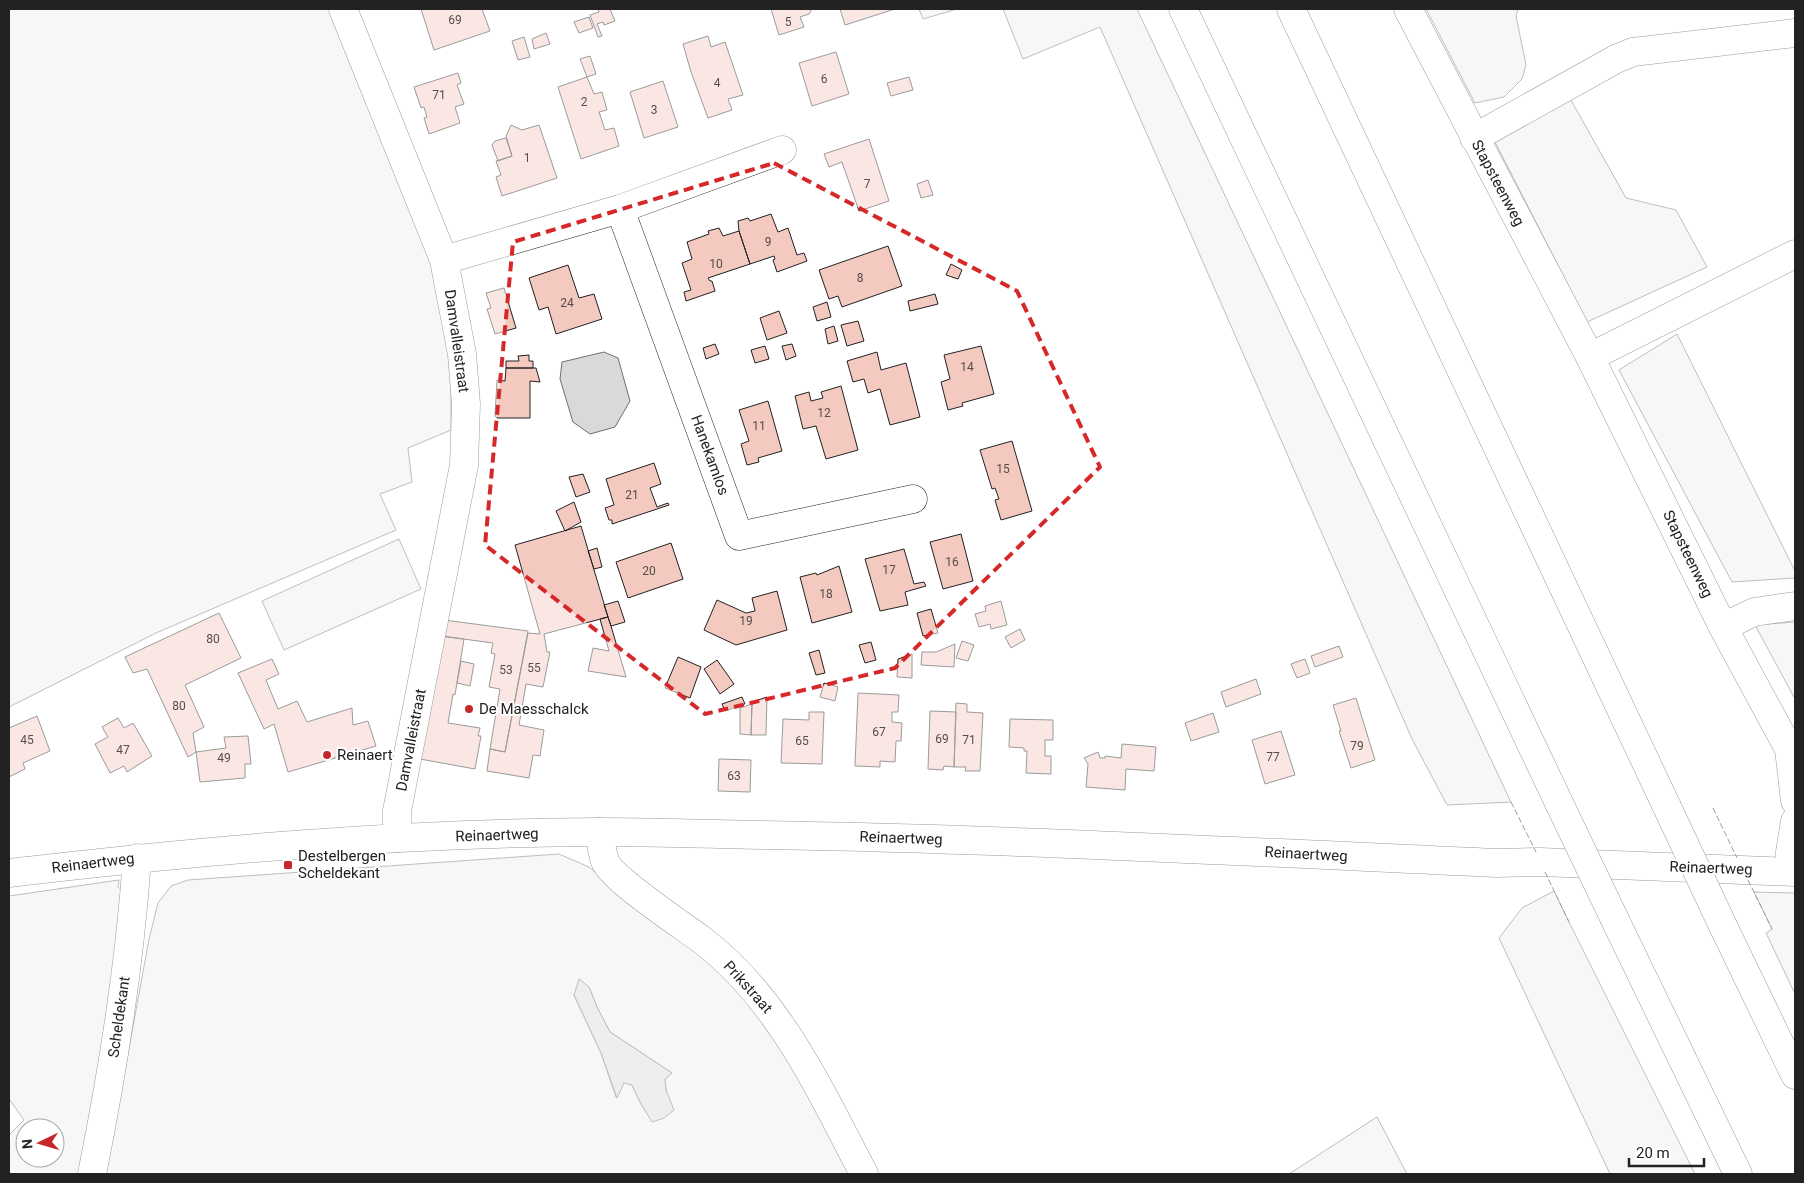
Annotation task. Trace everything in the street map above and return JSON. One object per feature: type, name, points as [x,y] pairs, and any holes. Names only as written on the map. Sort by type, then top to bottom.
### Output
[{"type":"main road","name":"Damvalleistraat","points":[[343,9],[444,260],[462,354],[466,404],[464,465],[397,811],[397,838]]},
{"type":"main road","points":[[1183,9],[1559,803],[1738,1174]]},
{"type":"main road","points":[[1291,9],[1795,1075]]},
{"type":"main road","name":"Stapsteenweg","points":[[1408,9],[1590,357],[1723,627],[1792,753],[1795,801]]},
{"type":"main road","points":[[1474,138],[1616,59],[1633,52],[1795,33]]},
{"type":"main road","points":[[444,260],[620,209],[782,150]]},
{"type":"main road","name":"Hanekamlos","points":[[620,209],[739,536],[913,499]]},
{"type":"main road","points":[[1590,357],[1795,254]]},
{"type":"main road","points":[[1723,627],[1754,612],[1795,606]]},
{"type":"main road","points":[[1792,872],[1790,852],[1795,821]]},
{"type":"main road","name":"Reinaertweg","points":[[9,873],[137,858],[294,844],[397,838],[599,832],[989,840],[1497,863],[1550,862],[1792,872]]},
{"type":"main road","name":"Prikstraat","points":[[599,832],[606,863],[623,882],[704,941],[733,967],[768,1005],[813,1075],[864,1174]]},
{"type":"main road","name":"Scheldekant","points":[[92,1174],[111,1080],[132,920],[137,858]]},
{"type":"highlighted area","points":[[774,163],[1017,291],[1100,467],[895,668],[705,714],[485,545],[513,242]]},
{"type":"shaded area","points":[[9,9],[331,9],[441,286],[451,381],[451,430],[408,448],[412,482],[380,494],[396,530],[156,633],[9,707]]},
{"type":"shaded area","points":[[919,9],[957,9],[923,19]]},
{"type":"shaded area","points":[[1003,9],[1137,9],[1511,802],[1447,805],[1412,739],[1100,27],[1023,59]]},
{"type":"shaded area","points":[[1426,9],[1518,9],[1516,16],[1526,65],[1522,79],[1504,97],[1475,103]]},
{"type":"shaded area","points":[[1567,93],[1626,198],[1676,210],[1707,267],[1587,322],[1492,136]]},
{"type":"shaded area","points":[[1677,334],[1795,571],[1795,578],[1732,582],[1619,370]]},
{"type":"shaded area","points":[[604,352],[618,358],[630,401],[615,427],[590,434],[573,422],[560,379],[562,362]]},
{"type":"shaded area","points":[[399,539],[421,589],[284,650],[262,601]]},
{"type":"shaded area","points":[[1795,622],[1795,699],[1755,625]]},
{"type":"shaded area","points":[[559,854],[589,867],[611,886],[663,922],[734,983],[771,1030],[852,1174],[106,1174],[149,939],[158,903],[171,886],[188,880]],"holes":[[[589,987],[610,1032],[672,1073],[665,1079],[666,1090],[652,1121],[632,1085],[624,1082],[616,1097],[601,1053],[574,995]]]},
{"type":"shaded area","points":[[119,880],[118,887],[126,894],[101,1054],[79,1174],[9,1174],[9,1135],[15,1129],[15,1168],[65,1168],[65,1118],[23,1118],[9,1099],[9,896]]},
{"type":"shaded area","points":[[1554,891],[1695,1174],[1610,1174],[1499,938],[1522,908]]},
{"type":"shaded area","points":[[1754,892],[1795,893],[1795,994],[1766,933],[1772,929]]},
{"type":"shaded area","points":[[579,979],[589,987],[610,1032],[672,1073],[665,1079],[666,1090],[674,1110],[664,1118],[652,1122],[632,1085],[624,1083],[617,1098],[601,1053],[574,995]]},
{"type":"shaded area","points":[[1377,1117],[1407,1174],[1289,1174]]},
{"type":"building","points":[[421,9],[482,9],[490,31],[434,50]]},
{"type":"building","points":[[598,9],[610,9],[615,21],[604,25],[603,22],[597,24],[602,36],[598,37],[590,15],[599,12]]},
{"type":"building","points":[[771,9],[810,9],[811,11],[809,14],[800,17],[804,27],[779,35]]},
{"type":"building","points":[[840,9],[895,9],[845,25]]},
{"type":"building","points":[[589,17],[593,28],[579,33],[574,22]]},
{"type":"building","points":[[546,33],[550,44],[534,49],[532,39]]},
{"type":"building","points":[[708,36],[711,47],[725,42],[743,95],[728,99],[732,110],[708,118],[683,44]]},
{"type":"building","points":[[524,37],[530,57],[518,60],[512,41]]},
{"type":"building","points":[[836,52],[849,94],[812,106],[799,63]]},
{"type":"building","points":[[590,56],[596,74],[587,77],[580,59]]},
{"type":"building","points":[[458,73],[461,83],[457,85],[464,104],[455,107],[460,123],[429,134],[424,118],[427,117],[424,107],[421,108],[414,87]]},
{"type":"building","points":[[587,77],[594,94],[602,92],[607,110],[599,112],[605,130],[614,128],[619,146],[581,159],[558,87]]},
{"type":"building","points":[[909,77],[913,90],[891,96],[887,83]]},
{"type":"building","points":[[663,81],[678,127],[644,138],[630,92]]},
{"type":"building","points":[[511,125],[522,130],[539,125],[557,178],[502,196],[496,177],[501,175],[496,161],[512,156],[506,136]]},
{"type":"building","points":[[506,138],[512,156],[498,161],[492,145],[495,141]]},
{"type":"building","points":[[869,139],[889,201],[859,211],[842,162],[829,167],[824,154]]},
{"type":"building","points":[[928,180],[933,195],[921,198],[917,184]]},
{"type":"building","points":[[771,214],[778,232],[788,228],[797,255],[804,253],[807,261],[777,272],[773,260],[775,259],[774,256],[750,264],[739,231],[738,221],[748,218],[750,221]]},
{"type":"building","points":[[719,228],[723,236],[739,231],[750,264],[708,278],[712,281],[715,291],[686,301],[684,292],[691,290],[682,263],[692,259],[687,242],[709,234],[708,231]]},
{"type":"building","points":[[888,246],[902,286],[842,307],[838,296],[829,299],[819,270]]},
{"type":"building","points":[[951,264],[962,270],[958,279],[946,275]]},
{"type":"building","points":[[568,265],[579,298],[594,294],[602,319],[556,334],[548,307],[539,310],[529,278]]},
{"type":"building","points":[[504,288],[516,328],[495,334],[487,309],[491,308],[486,293]]},
{"type":"building","points":[[935,294],[938,304],[910,311],[908,301]]},
{"type":"building","points":[[827,302],[831,317],[817,321],[813,307]]},
{"type":"building","points":[[779,311],[787,333],[767,340],[760,318]]},
{"type":"building","points":[[858,321],[864,341],[847,346],[841,325]]},
{"type":"building","points":[[834,326],[838,341],[828,344],[825,329]]},
{"type":"building","points":[[715,344],[719,354],[706,359],[703,348]]},
{"type":"building","points":[[792,344],[796,356],[786,360],[782,346]]},
{"type":"building","points":[[765,346],[769,359],[755,363],[751,350]]},
{"type":"building","points":[[981,346],[994,394],[962,403],[963,406],[948,410],[941,382],[950,379],[944,355]]},
{"type":"building","points":[[877,352],[881,370],[906,363],[920,417],[890,425],[880,389],[868,393],[864,379],[853,382],[847,361]]},
{"type":"building","points":[[529,355],[529,361],[533,361],[533,368],[506,368],[506,361],[519,361],[518,356]]},
{"type":"building","points":[[506,368],[536,368],[540,382],[530,381],[530,418],[497,418],[495,416],[497,380],[505,381]]},
{"type":"building","points":[[841,386],[858,450],[826,459],[816,426],[803,429],[795,396],[809,392],[811,401],[823,398],[821,392]]},
{"type":"building","points":[[768,401],[782,451],[758,458],[759,462],[747,465],[741,444],[749,441],[739,410]]},
{"type":"building","points":[[1012,441],[1032,511],[1001,520],[995,500],[999,499],[995,488],[992,489],[980,450]]},
{"type":"building","points":[[654,463],[661,484],[650,488],[657,507],[668,503],[669,505],[612,524],[612,520],[609,520],[605,508],[614,505],[606,479]]},
{"type":"building","points":[[583,474],[590,492],[576,497],[569,477]]},
{"type":"building","points":[[574,502],[581,522],[565,531],[556,511]]},
{"type":"building","points":[[581,526],[608,617],[544,634],[547,652],[550,652],[543,687],[526,684],[519,725],[544,730],[540,756],[533,755],[529,778],[487,771],[490,749],[505,752],[528,633],[540,634],[515,545]]},
{"type":"building","points":[[961,534],[973,581],[943,589],[930,542]]},
{"type":"building","points":[[671,543],[683,579],[628,598],[616,562]]},
{"type":"building","points":[[597,548],[602,567],[594,569],[588,551]]},
{"type":"building","points":[[904,549],[914,584],[924,582],[926,586],[905,592],[908,605],[880,611],[865,559]]},
{"type":"building","points":[[839,566],[852,612],[812,623],[800,577],[816,573],[817,575]]},
{"type":"building","points":[[777,591],[787,630],[736,645],[704,630],[717,600],[746,613],[755,611],[752,598]]},
{"type":"building","points":[[618,601],[625,622],[611,626],[604,605]]},
{"type":"building","points":[[1001,601],[1007,625],[991,629],[990,624],[979,627],[975,614],[986,611],[985,606]]},
{"type":"building","points":[[931,609],[938,633],[923,636],[917,613]]},
{"type":"building","points":[[219,613],[241,658],[185,685],[204,727],[193,733],[196,752],[188,757],[147,669],[133,673],[125,657]]},
{"type":"building","points":[[608,617],[626,677],[588,671],[593,648],[609,651],[600,619]]},
{"type":"building","points":[[444,620],[528,631],[505,752],[490,749],[500,689],[489,687],[495,654],[491,653],[493,643],[441,636]]},
{"type":"building","points":[[1020,629],[1025,640],[1011,648],[1005,637]]},
{"type":"building","points":[[441,636],[464,639],[455,695],[453,694],[448,723],[480,728],[478,736],[481,736],[475,769],[420,759]]},
{"type":"building","points":[[962,641],[974,645],[968,661],[956,658]]},
{"type":"building","points":[[871,642],[876,660],[865,663],[859,645]]},
{"type":"building","points":[[955,644],[954,667],[921,665],[922,652],[936,652]]},
{"type":"building","points":[[1339,646],[1343,657],[1315,667],[1311,656]]},
{"type":"building","points":[[819,650],[825,673],[816,675],[809,653]]},
{"type":"building","points":[[912,654],[912,678],[897,677],[898,659]]},
{"type":"building","points":[[678,657],[701,667],[690,698],[665,688]]},
{"type":"building","points":[[272,659],[279,674],[266,680],[278,709],[297,701],[307,722],[352,708],[353,725],[368,721],[376,746],[288,772],[274,724],[264,729],[238,673]]},
{"type":"building","points":[[1305,659],[1310,673],[1297,678],[1291,664]]},
{"type":"building","points":[[717,660],[734,684],[720,694],[704,669]]},
{"type":"building","points":[[461,661],[474,664],[470,686],[457,683]]},
{"type":"building","points":[[1256,679],[1261,694],[1226,707],[1221,692]]},
{"type":"building","points":[[824,683],[838,687],[835,701],[820,697]]},
{"type":"building","points":[[858,693],[899,695],[898,712],[892,712],[892,722],[902,723],[901,741],[896,741],[895,762],[880,761],[880,767],[855,766]]},
{"type":"building","points":[[742,697],[745,704],[725,711],[722,704]]},
{"type":"building","points":[[767,697],[766,735],[751,735],[752,702]]},
{"type":"building","points":[[1356,698],[1375,760],[1351,768],[1333,705]]},
{"type":"building","points":[[956,703],[967,704],[967,712],[983,713],[980,771],[965,771],[966,767],[954,767]]},
{"type":"building","points":[[752,704],[751,735],[740,734],[740,708]]},
{"type":"building","points":[[930,711],[956,712],[954,767],[944,766],[943,770],[928,769]]},
{"type":"building","points":[[809,712],[824,712],[822,764],[781,763],[783,719],[809,720]]},
{"type":"building","points":[[1213,713],[1219,732],[1191,741],[1185,723]]},
{"type":"building","points":[[37,716],[50,751],[23,763],[25,769],[9,777],[9,728]]},
{"type":"building","points":[[118,718],[124,728],[133,723],[152,756],[127,772],[124,766],[110,773],[95,744],[108,737],[102,727]]},
{"type":"building","points":[[1010,719],[1053,720],[1053,740],[1045,740],[1045,756],[1051,756],[1051,774],[1026,773],[1027,751],[1024,751],[1024,748],[1009,747]]},
{"type":"building","points":[[1281,731],[1295,775],[1265,784],[1252,740]]},
{"type":"building","points":[[248,736],[251,764],[245,764],[245,778],[200,782],[196,752],[226,748],[224,737]]},
{"type":"building","points":[[1122,744],[1156,747],[1154,771],[1126,769],[1125,790],[1086,787],[1088,764],[1084,758],[1098,752],[1100,758],[1105,758],[1105,756],[1121,758]]},
{"type":"building","points":[[719,759],[751,760],[750,792],[718,791]]},
{"type":"fence","points":[[1511,802],[1536,852]]},
{"type":"fence","points":[[1713,808],[1737,858]]},
{"type":"fence","points":[[1545,872],[1569,922]]},
{"type":"fence","points":[[1748,880],[1772,929]]},
{"type":"place","name":"De Maesschalck","points":[[469,709]]},
{"type":"place","name":"Reinaert","points":[[327,755]]},
{"type":"place","name":"Destelbergen Scheldekant","points":[[288,865]]}]
